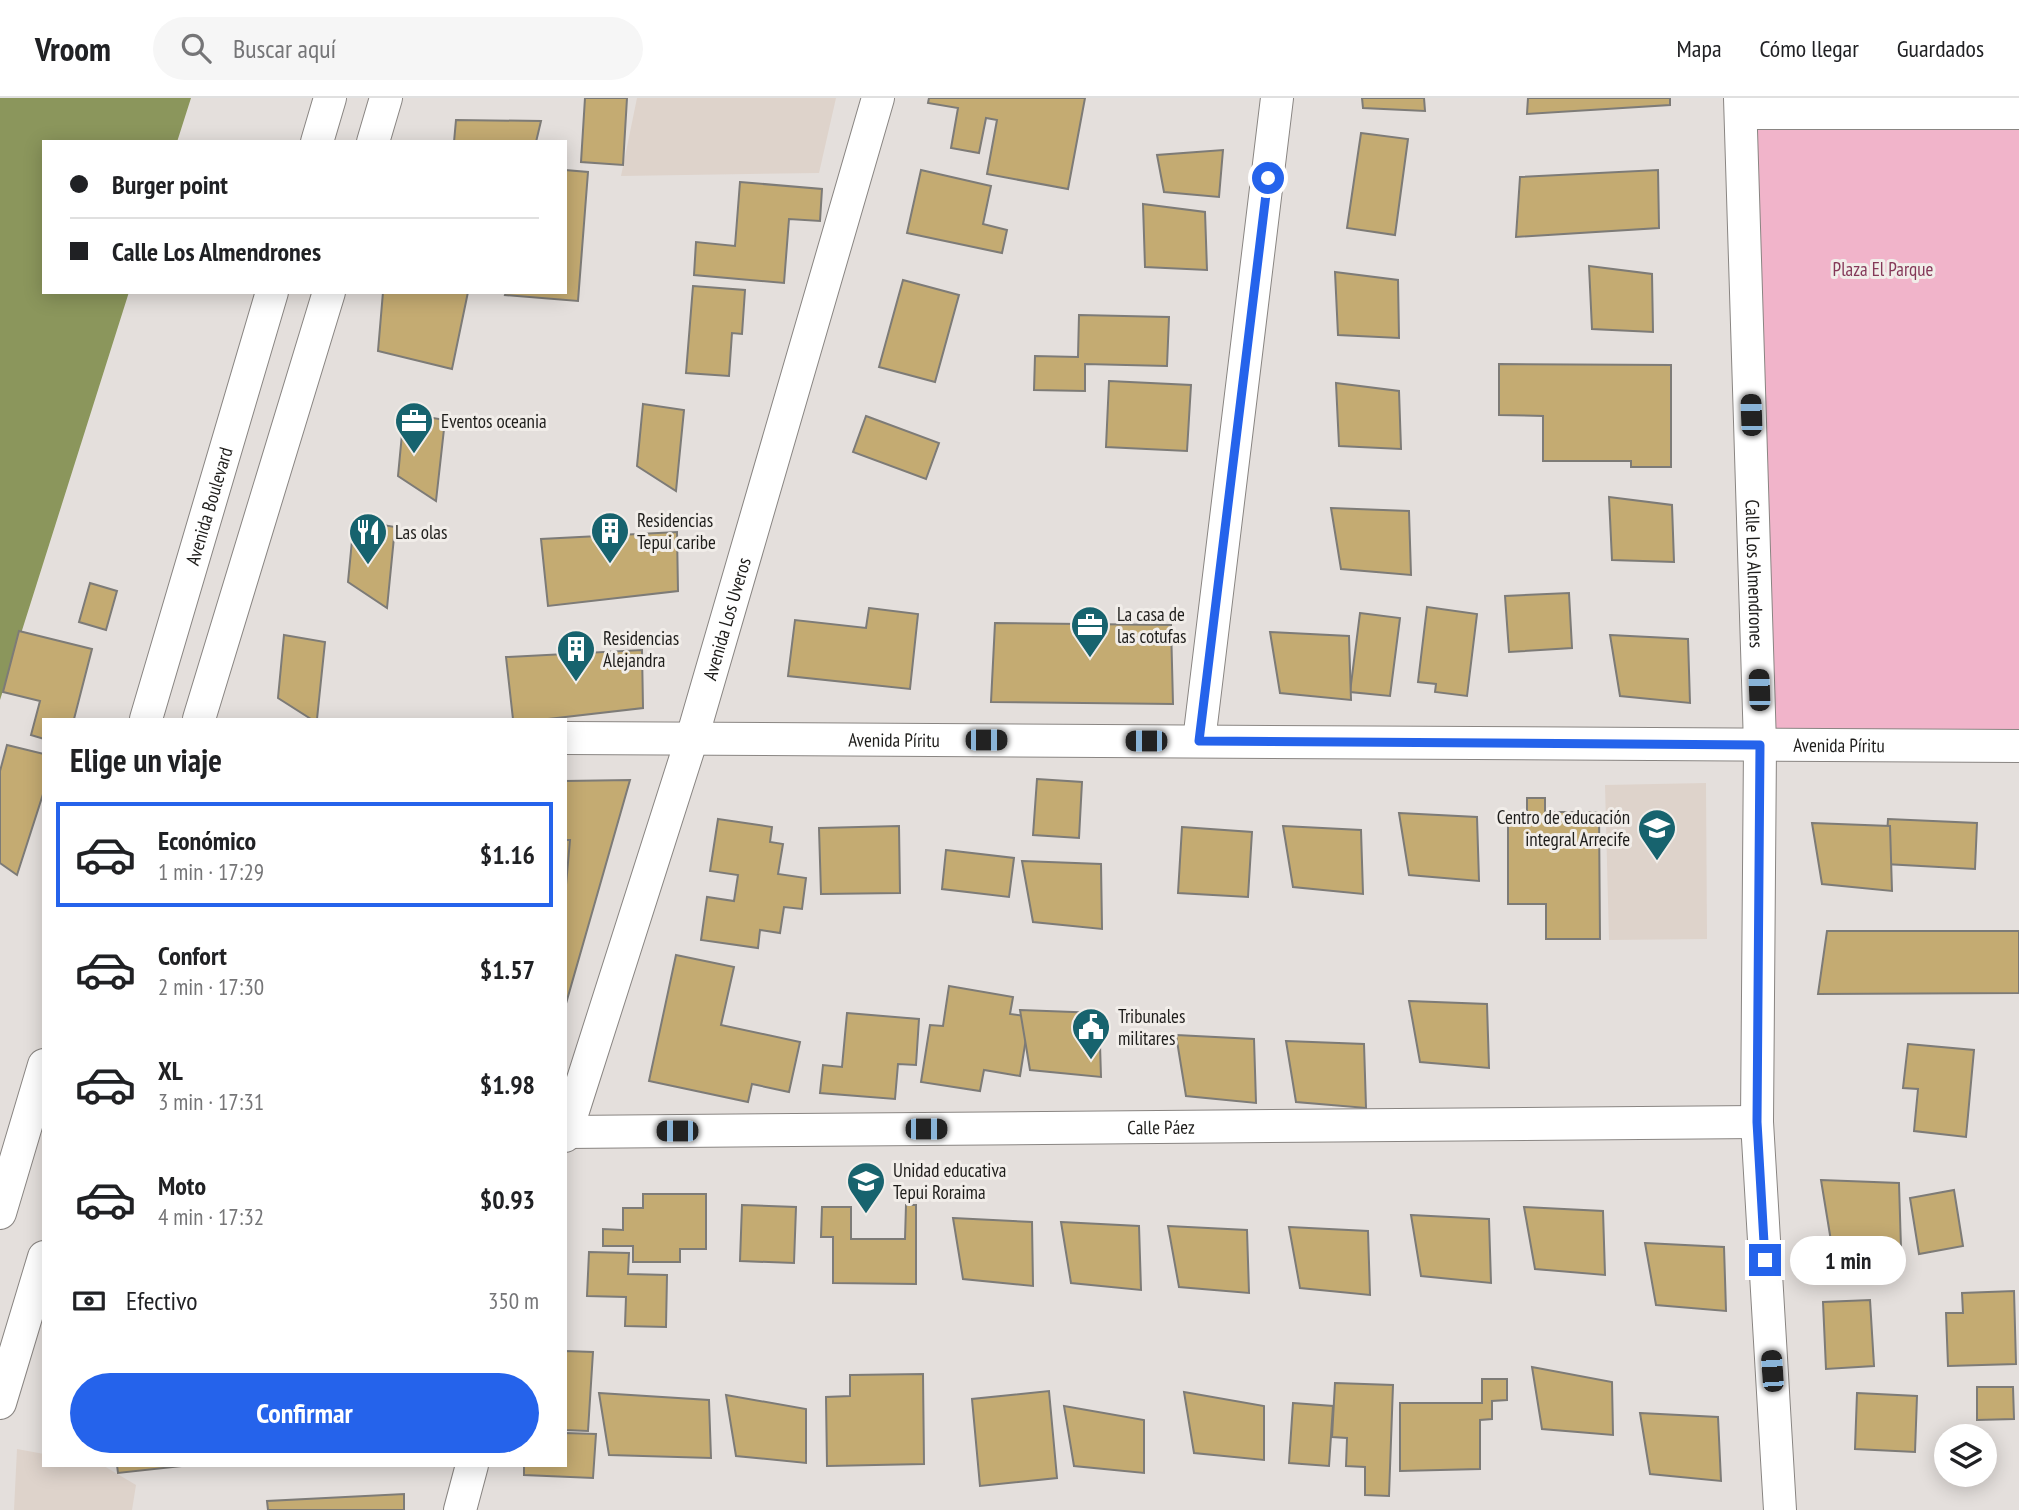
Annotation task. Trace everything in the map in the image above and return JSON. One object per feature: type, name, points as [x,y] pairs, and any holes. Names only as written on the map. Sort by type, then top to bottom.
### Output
[{"type":"street","points":[[318,140],[330,98]]},
{"type":"street","points":[[374,140],[386,98]]},
{"type":"street","name":"Avenida Los Uveros","points":[[567,1131],[692,738],[878,98]]},
{"type":"street","points":[[1199,741],[1277,98]]},
{"type":"street","points":[[1741,105],[2019,113]]},
{"type":"street","name":"Calle Los Almendrones","points":[[1741,105],[1760,745],[1757,1122],[1780,1510]]},
{"type":"street","name":"Avenida Boulevard","points":[[146,718],[271,294]]},
{"type":"street","points":[[199,718],[328,294]]},
{"type":"street","name":"Avenida Píritu","points":[[567,738],[2019,746]]},
{"type":"street","points":[[0,1213],[42,1072]]},
{"type":"street","name":"Calle Páez","points":[[567,1134],[1757,1122]]},
{"type":"street","points":[[0,1403],[13,1314],[42,1260]]},
{"type":"street","points":[[460,1510],[471,1467]]},
{"type":"shaded area","points":[[0,98],[191,98],[178,140],[42,140],[42,294],[128,294],[0,700]]},
{"type":"shaded area","points":[[637,98],[836,98],[819,173],[621,176]]},
{"type":"shaded area","name":"Centro de educación integral Arrecife","points":[[1706,783],[1707,939],[1609,940],[1605,785]]},
{"type":"shaded area","points":[[17,1449],[42,1454],[42,1467],[106,1467],[136,1485],[132,1510],[14,1510]]},
{"type":"green space","name":"Plaza El Parque","points":[[1741,113],[2019,113],[2019,746],[1760,745]]},
{"type":"building","points":[[585,98],[627,98],[623,165],[581,162]]},
{"type":"building","points":[[929,98],[1085,98],[1068,189],[987,174],[997,120],[986,118],[979,153],[951,148],[958,108],[928,103]]},
{"type":"building","points":[[1362,98],[1424,98],[1425,111],[1363,108]]},
{"type":"building","points":[[1528,98],[1670,98],[1670,105],[1527,114]]},
{"type":"building","points":[[456,120],[541,121],[536,140],[454,140]]},
{"type":"building","points":[[1361,133],[1408,139],[1395,235],[1347,228]]},
{"type":"building","points":[[1223,150],[1219,197],[1164,192],[1157,155]]},
{"type":"building","points":[[567,170],[588,172],[578,301],[505,295],[567,294]]},
{"type":"building","points":[[921,170],[991,186],[983,224],[1007,230],[1002,253],[907,233]]},
{"type":"building","points":[[1658,170],[1659,228],[1516,237],[1520,177]]},
{"type":"building","points":[[740,182],[822,189],[820,221],[789,219],[784,283],[694,275],[696,242],[735,246]]},
{"type":"building","points":[[1143,204],[1205,212],[1207,270],[1145,267]]},
{"type":"building","points":[[1589,266],[1652,274],[1653,332],[1592,329]]},
{"type":"building","points":[[1335,272],[1398,280],[1399,338],[1338,335]]},
{"type":"building","points":[[903,280],[959,295],[935,382],[879,367]]},
{"type":"building","points":[[693,286],[745,290],[742,334],[732,333],[729,376],[686,373]]},
{"type":"building","points":[[383,294],[468,294],[452,369],[378,351]]},
{"type":"building","points":[[1079,315],[1169,317],[1167,366],[1085,364],[1085,391],[1034,390],[1035,356],[1078,357]]},
{"type":"building","points":[[1499,364],[1671,365],[1671,467],[1631,467],[1631,461],[1543,461],[1543,416],[1499,415]]},
{"type":"building","points":[[1109,381],[1191,385],[1187,451],[1106,447]]},
{"type":"building","points":[[1336,383],[1399,391],[1401,449],[1339,446]]},
{"type":"building","points":[[643,404],[684,410],[676,491],[637,466]]},
{"type":"building","points":[[404,413],[445,420],[436,501],[398,476]]},
{"type":"building","points":[[866,416],[939,443],[926,479],[853,452]]},
{"type":"building","points":[[1609,497],[1672,505],[1674,562],[1612,560]]},
{"type":"building","points":[[1331,508],[1409,511],[1411,575],[1341,569]]},
{"type":"building","points":[[354,520],[395,527],[387,608],[348,582]]},
{"type":"building","name":"Residencias Tepui caribe","points":[[677,532],[678,591],[548,606],[541,539]]},
{"type":"building","points":[[90,583],[117,591],[106,630],[79,622]]},
{"type":"building","points":[[1569,593],[1572,648],[1509,652],[1505,596]]},
{"type":"building","points":[[1427,607],[1477,614],[1467,696],[1435,692],[1436,684],[1418,682]]},
{"type":"building","points":[[869,608],[918,614],[910,689],[788,676],[795,620],[866,628]]},
{"type":"building","points":[[1360,613],[1400,618],[1390,696],[1350,692]]},
{"type":"building","points":[[995,623],[1171,625],[1173,704],[991,702]]},
{"type":"building","points":[[19,631],[92,649],[74,718],[42,718],[42,738],[31,735],[40,701],[3,692]]},
{"type":"building","points":[[1270,632],[1349,636],[1351,700],[1280,693]]},
{"type":"building","points":[[284,635],[325,642],[317,718],[309,718],[278,698]]},
{"type":"building","points":[[1610,635],[1688,639],[1690,703],[1620,696]]},
{"type":"building","name":"Residencias Alejandra","points":[[642,650],[643,708],[557,718],[513,718],[506,657]]},
{"type":"building","points":[[7,745],[42,754],[42,797],[17,875],[0,863],[0,771]]},
{"type":"building","points":[[1037,779],[1082,782],[1079,838],[1033,835]]},
{"type":"building","points":[[630,780],[567,1000],[567,781]]},
{"type":"building","points":[[1527,798],[1545,798],[1545,812],[1599,812],[1600,939],[1546,939],[1546,904],[1508,904],[1508,817],[1527,817]]},
{"type":"building","points":[[1399,813],[1477,817],[1479,881],[1409,875]]},
{"type":"building","points":[[718,819],[772,827],[770,842],[783,844],[778,874],[806,878],[802,909],[784,907],[780,933],[760,930],[758,948],[701,940],[707,897],[734,901],[738,875],[710,871]]},
{"type":"building","points":[[1888,819],[1977,823],[1975,869],[1885,864]]},
{"type":"building","points":[[1812,823],[1890,826],[1892,891],[1822,884]]},
{"type":"building","points":[[899,826],[900,893],[821,894],[819,828]]},
{"type":"building","points":[[1283,826],[1361,830],[1363,894],[1293,887]]},
{"type":"building","points":[[1182,827],[1252,832],[1248,897],[1178,893]]},
{"type":"building","points":[[567,840],[570,840],[567,874]]},
{"type":"building","points":[[946,850],[1014,858],[1009,897],[942,889]]},
{"type":"building","points":[[1022,861],[1101,864],[1102,929],[1033,922]]},
{"type":"building","points":[[1827,931],[2019,931],[2019,993],[1818,994]]},
{"type":"building","points":[[676,955],[734,967],[721,1025],[800,1042],[789,1092],[752,1084],[748,1102],[649,1081]]},
{"type":"building","points":[[949,986],[1013,997],[1010,1014],[1040,1018],[1037,1033],[1027,1032],[1020,1076],[984,1070],[980,1091],[921,1082],[930,1025],[943,1026]]},
{"type":"building","points":[[1409,1001],[1487,1004],[1489,1068],[1420,1062]]},
{"type":"building","points":[[1020,1010],[1099,1013],[1101,1077],[1030,1070]]},
{"type":"building","points":[[847,1013],[919,1019],[916,1065],[898,1064],[895,1099],[820,1093],[823,1065],[842,1067]]},
{"type":"building","points":[[1176,1035],[1254,1039],[1256,1103],[1186,1096]]},
{"type":"building","points":[[1286,1041],[1364,1044],[1366,1108],[1296,1102]]},
{"type":"building","points":[[1908,1044],[1974,1050],[1966,1137],[1914,1131],[1918,1089],[1903,1088]]},
{"type":"building","points":[[1821,1180],[1899,1183],[1901,1248],[1831,1241]]},
{"type":"building","points":[[1954,1190],[1963,1246],[1919,1254],[1910,1198]]},
{"type":"building","points":[[643,1194],[706,1194],[706,1249],[680,1249],[680,1262],[633,1262],[633,1246],[603,1246],[603,1229],[623,1230],[623,1208],[643,1208]]},
{"type":"building","points":[[742,1205],[796,1207],[794,1263],[740,1261]]},
{"type":"building","points":[[906,1205],[916,1205],[916,1284],[833,1283],[833,1237],[821,1237],[822,1207],[851,1207],[851,1239],[905,1239]]},
{"type":"building","points":[[1524,1207],[1603,1211],[1605,1275],[1535,1269]]},
{"type":"building","points":[[1411,1215],[1489,1219],[1491,1283],[1421,1276]]},
{"type":"building","points":[[953,1218],[1032,1222],[1033,1286],[963,1279]]},
{"type":"building","points":[[1061,1222],[1139,1226],[1141,1290],[1071,1283]]},
{"type":"building","points":[[1168,1226],[1247,1230],[1249,1293],[1179,1287]]},
{"type":"building","points":[[1289,1227],[1368,1231],[1370,1295],[1300,1288]]},
{"type":"building","points":[[1645,1243],[1724,1247],[1726,1311],[1656,1305]]},
{"type":"building","points":[[589,1252],[629,1253],[628,1274],[667,1275],[666,1327],[625,1326],[626,1297],[587,1296]]},
{"type":"building","points":[[2014,1291],[2016,1364],[1948,1366],[1946,1313],[1963,1313],[1962,1293]]},
{"type":"building","points":[[1870,1300],[1874,1366],[1826,1369],[1823,1302]]},
{"type":"building","points":[[567,1351],[593,1352],[588,1431],[567,1430]]},
{"type":"building","points":[[1532,1367],[1612,1382],[1613,1435],[1542,1429]]},
{"type":"building","points":[[923,1374],[924,1464],[827,1466],[826,1397],[850,1396],[850,1375]]},
{"type":"building","points":[[1482,1379],[1507,1379],[1507,1400],[1492,1401],[1492,1419],[1480,1420],[1480,1469],[1400,1471],[1400,1403],[1482,1403]]},
{"type":"building","points":[[1335,1383],[1393,1385],[1389,1496],[1365,1495],[1365,1467],[1346,1466],[1347,1438],[1332,1437]]},
{"type":"building","points":[[1977,1387],[2013,1387],[2014,1419],[1977,1420]]},
{"type":"building","points":[[1049,1391],[1057,1478],[980,1486],[972,1399]]},
{"type":"building","points":[[1184,1392],[1264,1406],[1264,1460],[1194,1453]]},
{"type":"building","points":[[599,1393],[709,1400],[711,1458],[609,1455]]},
{"type":"building","points":[[1857,1393],[1917,1396],[1915,1452],[1855,1449]]},
{"type":"building","points":[[726,1395],[806,1409],[806,1463],[736,1456]]},
{"type":"building","points":[[1293,1403],[1333,1406],[1329,1466],[1289,1463]]},
{"type":"building","points":[[1064,1406],[1144,1420],[1144,1473],[1074,1466]]},
{"type":"building","points":[[1640,1413],[1718,1417],[1721,1481],[1650,1474]]},
{"type":"building","points":[[567,1433],[596,1434],[593,1478],[524,1475],[524,1467],[567,1467]]},
{"type":"building","points":[[117,1467],[173,1467],[118,1473]]},
{"type":"building","points":[[404,1494],[404,1510],[268,1510],[267,1501]]},
{"type":"place","name":"Eventos oceania","points":[[414,455]]},
{"type":"place","name":"Residencias Tepui caribe","points":[[610,565]]},
{"type":"place","name":"Las olas","points":[[368,566]]},
{"type":"place","name":"La casa de las cotufas","points":[[1090,659]]},
{"type":"place","name":"Residencias Alejandra","points":[[576,683]]},
{"type":"place","name":"Centro de educación integral Arrecife","points":[[1657,862]]},
{"type":"place","name":"Tribunales militares","points":[[1091,1061]]},
{"type":"place","name":"Unidad educativa Tepui Roraima","points":[[866,1215]]},
{"type":"route","points":[[1268,178],[1199,741],[1760,745],[1757,1122],[1765,1260]]}]
